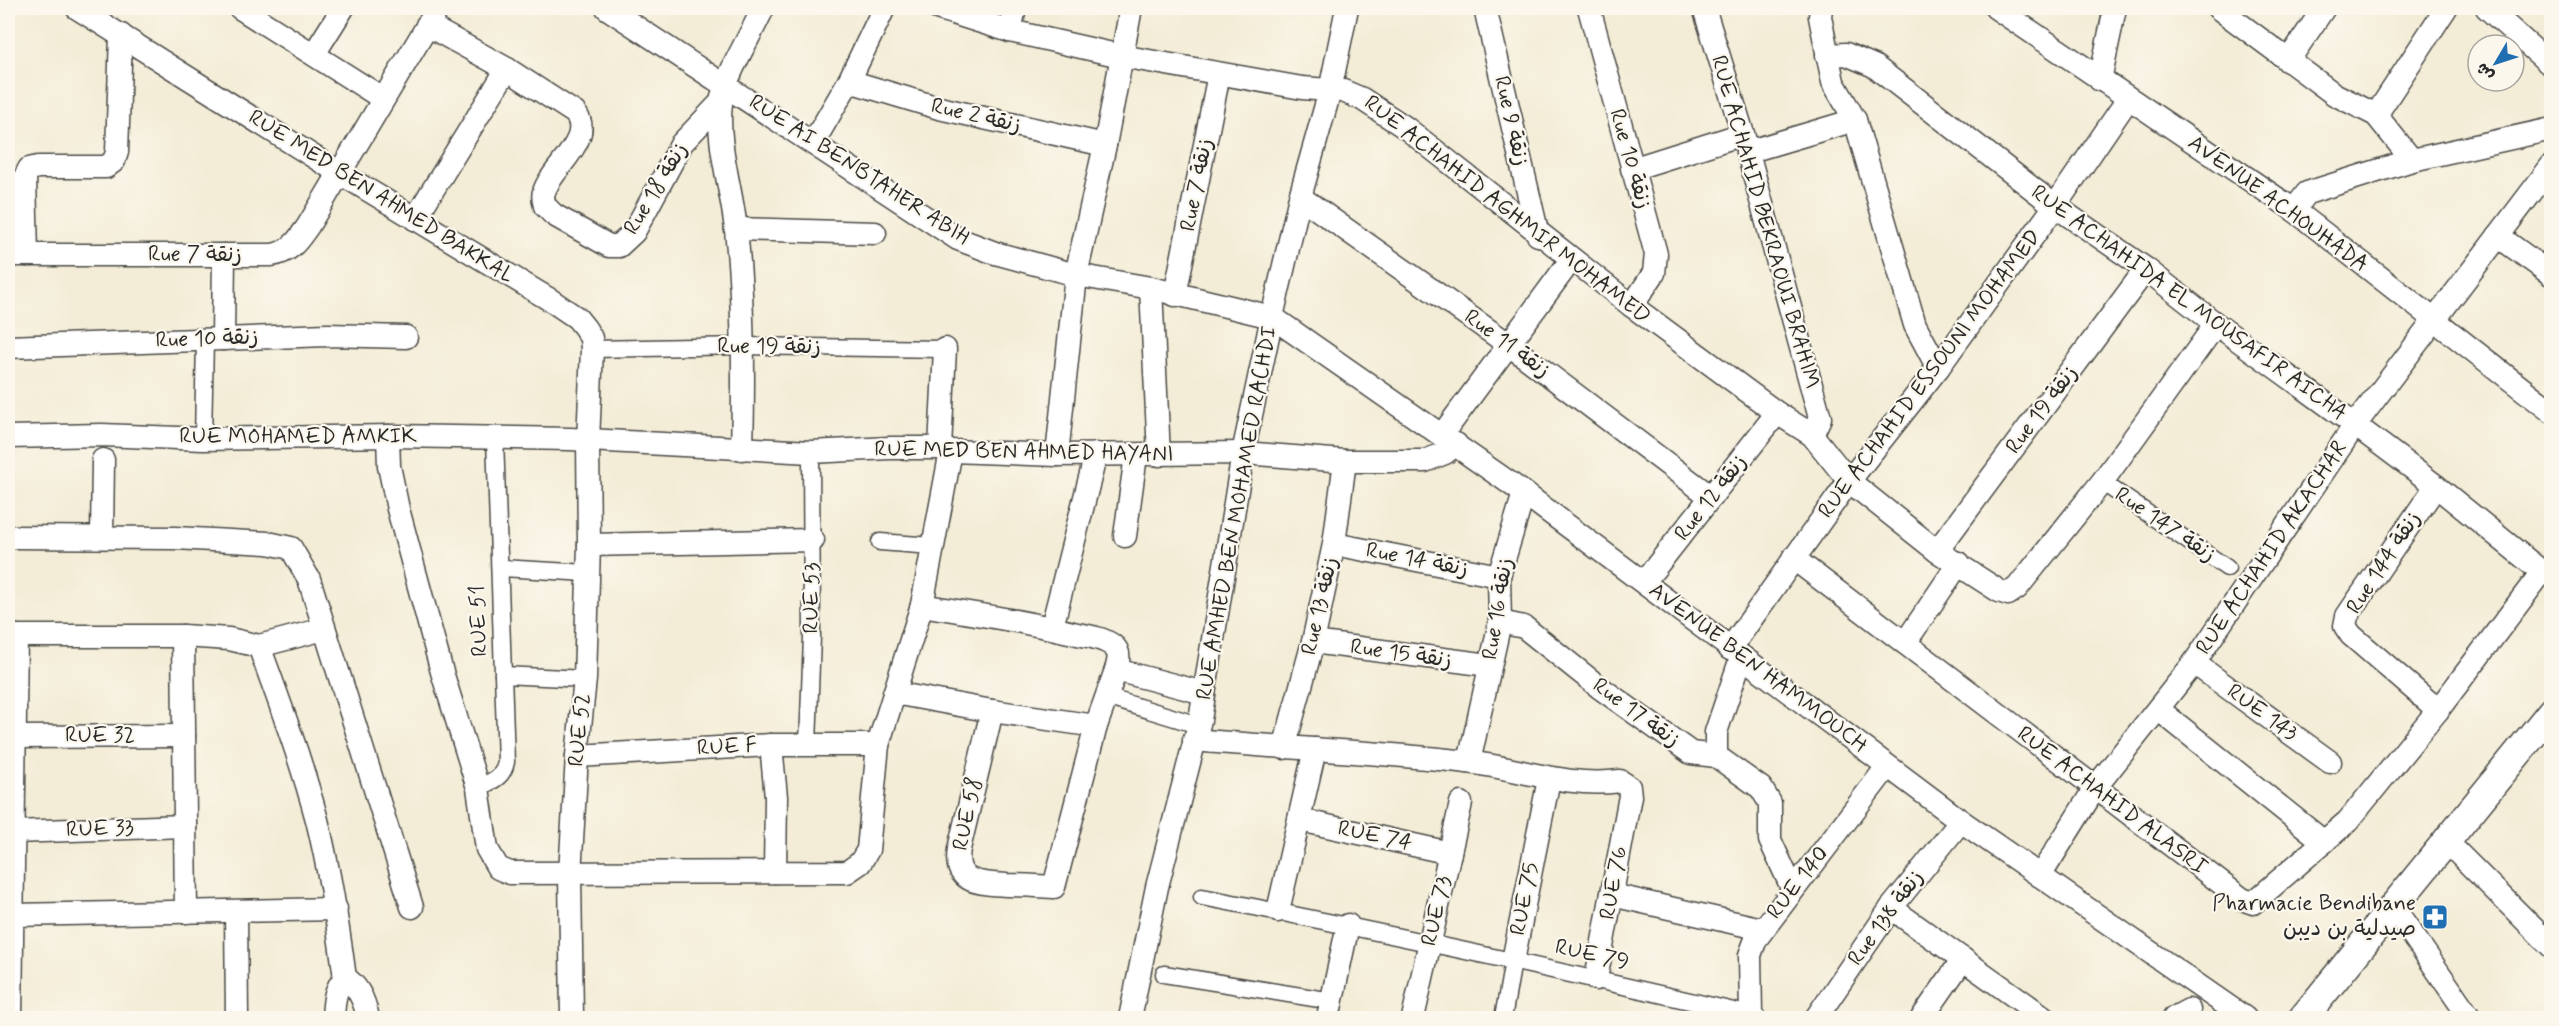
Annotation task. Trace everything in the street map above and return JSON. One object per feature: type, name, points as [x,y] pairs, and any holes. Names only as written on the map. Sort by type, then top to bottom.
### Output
[{"type":"street","name":"RUE MED BEN AHMED BAKKAL","points":[[77,8],[338,172],[577,318],[591,338],[588,441]]},
{"type":"street","points":[[240,8],[382,98]]},
{"type":"street","points":[[314,54],[343,8]]},
{"type":"street","name":"RUE AI BENBTAHER ABIH","points":[[607,8],[723,93],[813,143],[958,239],[995,253],[1076,275],[1151,288],[1174,296],[1272,317]]},
{"type":"street","points":[[742,449],[744,346],[736,229],[722,138],[723,93],[763,8]]},
{"type":"street","points":[[813,143],[849,81],[884,8]]},
{"type":"street","name":"RUE ACHAHID AGHMIR MOHAMED","points":[[937,8],[1010,31],[1121,56],[1220,74],[1352,93],[1374,105],[1632,306],[1777,413],[1812,435],[1849,481],[1937,551],[1999,591],[2008,594],[2017,588],[2102,482]]},
{"type":"street","points":[[1010,31],[1015,8]]},
{"type":"street","points":[[1057,455],[1076,275],[1105,145],[1131,8]]},
{"type":"street","name":"RUE AMHED BEN MOHAMED RACHDI","points":[[1130,1018],[1157,887],[1204,693],[1243,453],[1272,317],[1300,197],[1330,91],[1347,8]]},
{"type":"street","name":"Rue 9 زنقة","points":[[1485,8],[1538,235]]},
{"type":"street","name":"Rue 10 زنقة","points":[[1589,8],[1656,254],[1656,263],[1648,284],[1632,306]]},
{"type":"street","name":"RUE ACHAHID BEKRAOUI BRAHIM","points":[[1704,8],[1745,143],[1820,418],[1812,435]]},
{"type":"street","points":[[1821,8],[1820,17],[1833,82],[1855,120],[1915,325],[1938,368]]},
{"type":"street","name":"AVENUE ACHOUHADA","points":[[1996,8],[2017,14],[2100,80],[2294,210],[2552,412]]},
{"type":"street","points":[[2100,80],[2115,8]]},
{"type":"street","points":[[2218,8],[2334,94],[2376,115],[2412,160]]},
{"type":"street","points":[[2288,61],[2324,8]]},
{"type":"street","points":[[2376,115],[2446,8]]},
{"type":"street","points":[[2487,8],[2552,66]]},
{"type":"street","name":"Rue 18 زنقة","points":[[432,16],[507,69],[561,102],[580,119],[579,137],[544,191],[544,206],[554,215],[609,246],[620,246],[634,232],[677,150],[723,93]]},
{"type":"street","name":"Rue 7 زنقة","points":[[17,255],[272,255],[286,251],[296,244],[308,226],[432,16]]},
{"type":"street","points":[[17,255],[25,177],[29,169],[106,167],[114,161],[117,152],[121,35]]},
{"type":"street","name":"RUE ACHAHIDA EL MOUSAFIR AICHA","points":[[1827,55],[1846,54],[1874,66],[2055,206],[2146,269],[2216,324],[2436,486],[2542,572]]},
{"type":"street","points":[[415,219],[507,69]]},
{"type":"street","name":"Rue 7 زنقة","points":[[1174,296],[1220,74]]},
{"type":"street","name":"Rue 2 زنقة","points":[[849,81],[939,108],[1105,145]]},
{"type":"street","name":"RUE ACHAHID ESSOUNI MOHAMED","points":[[1716,756],[1716,732],[1736,653],[1793,558],[1849,481],[1938,368],[2055,206],[2128,99]]},
{"type":"street","points":[[1632,169],[1855,120]]},
{"type":"street","points":[[2294,210],[2307,193],[2412,160],[2552,129]]},
{"type":"street","name":"RUE ACHAHID AKACHAR","points":[[2040,876],[2095,788],[2194,663],[2355,425],[2552,165]]},
{"type":"street","name":"Rue 11 زنقة","points":[[1300,197],[1508,344],[1711,497]]},
{"type":"street","points":[[736,229],[875,233]]},
{"type":"street","points":[[2498,236],[2552,275]]},
{"type":"street","points":[[203,439],[224,255]]},
{"type":"street","points":[[1449,439],[1508,344],[1571,260]]},
{"type":"street","name":"Rue 19 زنقة","points":[[1937,551],[2146,269]]},
{"type":"street","points":[[1151,288],[1159,455]]},
{"type":"street","name":"AVENUE BEN HAMMOUCH","points":[[1272,317],[1524,493],[1960,821],[2245,1018]]},
{"type":"street","points":[[2102,482],[2216,324]]},
{"type":"street","name":"Rue 10 زنقة","points":[[8,347],[327,334],[406,337]]},
{"type":"street","name":"Rue 19 زنقة","points":[[592,350],[744,346],[945,349]]},
{"type":"street","points":[[388,436],[389,466],[398,509],[442,672],[478,788],[488,849],[498,868],[510,873],[570,874],[847,872],[860,863],[868,850],[878,745],[922,605],[945,450],[945,349]]},
{"type":"street","name":"Rue 12 زنقة","points":[[1644,582],[1777,413]]},
{"type":"street","name":"RUE MOHAMED AMKIK","points":[[8,437],[102,435],[203,439],[388,436],[588,441]]},
{"type":"street","name":"RUE 51","points":[[478,788],[500,777],[504,771],[495,438]]},
{"type":"street","name":"RUE MED BEN AHMED HAYANI","points":[[588,441],[812,452],[945,450],[1057,455],[1243,453],[1345,461],[1425,461],[1445,453],[1449,439]]},
{"type":"street","name":"RUE 52","points":[[572,1018],[570,874],[577,756],[585,679],[589,545],[588,441]]},
{"type":"street","name":"RUE 53","points":[[808,744],[813,540],[812,452]]},
{"type":"street","points":[[1052,627],[1096,454]]},
{"type":"street","points":[[1125,536],[1136,455]]},
{"type":"street","points":[[102,537],[103,460]]},
{"type":"street","name":"Rue 13 زنقة","points":[[1284,748],[1312,642],[1334,544],[1345,461]]},
{"type":"street","name":"Rue 147 زنقة","points":[[2102,482],[2227,568]]},
{"type":"street","name":"Rue 144 زنقة","points":[[2436,486],[2347,616],[2345,626],[2351,635],[2438,710]]},
{"type":"street","name":"Rue 16 زنقة","points":[[1469,762],[1500,622],[1499,576],[1524,493]]},
{"type":"street","points":[[8,537],[175,538],[268,543],[291,548],[306,571],[412,906]]},
{"type":"street","points":[[589,545],[813,540]]},
{"type":"street","points":[[880,542],[932,546]]},
{"type":"street","name":"Rue 14 زنقة","points":[[1334,544],[1499,576]]},
{"type":"street","name":"RUE ACHAHID ALASRI","points":[[1793,558],[2242,899],[2253,903],[2348,821],[2438,710],[2542,572]]},
{"type":"street","points":[[1905,643],[1959,564]]},
{"type":"street","points":[[500,568],[588,573]]},
{"type":"street","points":[[894,693],[992,711],[1096,726],[1116,670],[1119,655],[1112,644],[1052,627],[922,605]]},
{"type":"street","name":"Rue 17 زنقة","points":[[1500,622],[1524,627],[1599,687],[1691,753],[1716,756],[1761,788],[1770,803],[1770,840],[1793,890]]},
{"type":"street","points":[[11,1018],[15,737],[12,636],[183,636],[229,639],[259,646],[324,629]]},
{"type":"street","points":[[183,636],[186,912]]},
{"type":"street","name":"Rue 15 زنقة","points":[[1312,642],[1489,666]]},
{"type":"street","points":[[259,646],[278,695],[316,820],[336,909],[345,978],[338,986],[335,995],[333,1018]]},
{"type":"street","name":"RUE 143","points":[[2194,663],[2330,762]]},
{"type":"street","points":[[1116,670],[1204,693]]},
{"type":"street","points":[[503,675],[585,679]]},
{"type":"street","points":[[1106,697],[1196,732],[1284,748],[1469,762],[1549,779]]},
{"type":"street","points":[[2158,709],[2324,842]]},
{"type":"street","name":"RUE 58","points":[[992,711],[958,856],[961,871],[970,881],[1054,887],[1096,726]]},
{"type":"street","points":[[2304,1018],[2552,711]]},
{"type":"street","name":"RUE 32","points":[[15,737],[184,736]]},
{"type":"street","points":[[771,745],[776,797],[775,872]]},
{"type":"street","name":"RUE F","points":[[577,756],[771,745],[878,745]]},
{"type":"street","points":[[1278,911],[1315,749]]},
{"type":"street","name":"RUE 140","points":[[1755,1017],[1750,955],[1762,929],[1887,767]]},
{"type":"street","name":"RUE 76","points":[[1549,779],[1593,784],[1620,782],[1629,787],[1630,796],[1596,979]]},
{"type":"street","name":"RUE 75","points":[[1503,1018],[1549,779]]},
{"type":"street","name":"RUE 73","points":[[1413,1018],[1461,802]]},
{"type":"street","name":"RUE 74","points":[[1300,820],[1450,853]]},
{"type":"street","name":"Rue 138 زنقة","points":[[1816,1018],[1891,908],[1960,821]]},
{"type":"street","name":"RUE 33","points":[[14,832],[185,826]]},
{"type":"street","points":[[2447,842],[2548,937]]},
{"type":"street","points":[[1611,895],[1762,929]]},
{"type":"street","name":"RUE 79","points":[[1202,897],[1348,924],[1755,1017]]},
{"type":"street","points":[[1891,908],[2034,1015]]},
{"type":"street","points":[[13,915],[336,909]]},
{"type":"street","points":[[2391,909],[2402,918],[2470,1018]]},
{"type":"street","points":[[236,912],[237,1018]]},
{"type":"street","points":[[1164,974],[1330,1010],[1348,924]]},
{"type":"street","points":[[1922,1018],[1962,959]]},
{"type":"street","points":[[345,978],[354,984],[363,999],[368,1018]]},
{"type":"place","name":"Pharmacie Bendibane صيدلية بن ديبن","points":[[2435,917]]}]
